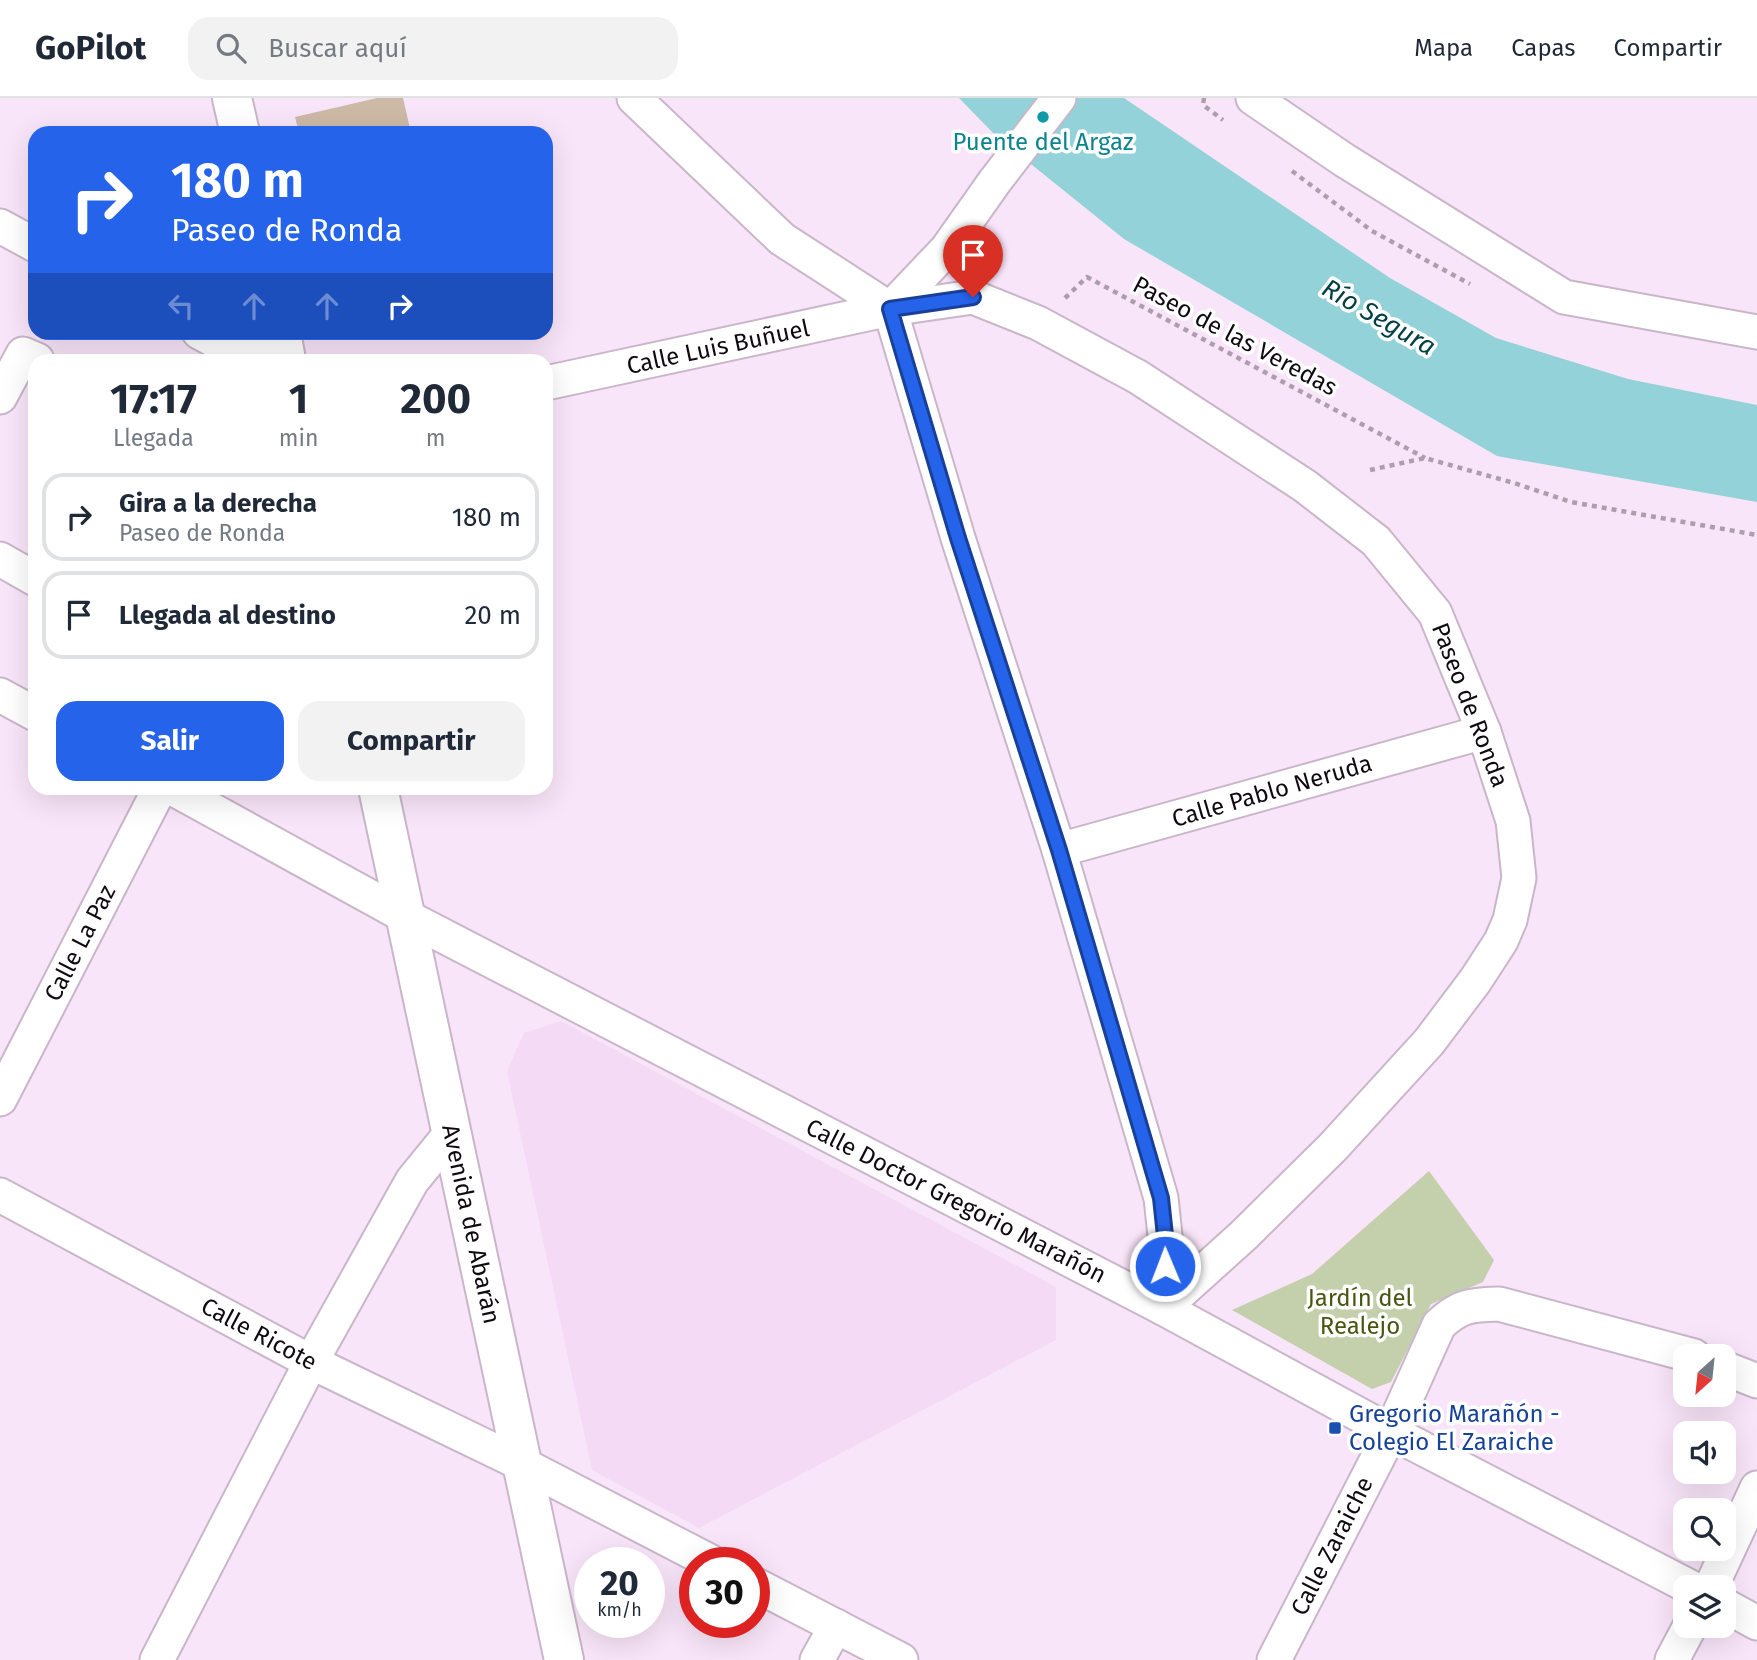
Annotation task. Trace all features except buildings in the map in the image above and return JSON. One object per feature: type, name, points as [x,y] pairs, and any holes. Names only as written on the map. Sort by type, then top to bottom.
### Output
[{"type":"main road","points":[[232,98],[238,126]]},
{"type":"main road","name":"Avenida de Abarán","points":[[379,795],[564,1660]]},
{"type":"street","points":[[634,98],[782,239],[890,309],[958,538],[1059,850],[1161,1198],[1166,1245],[1163,1308]]},
{"type":"street","points":[[890,309],[947,249],[1059,98]]},
{"type":"street","points":[[1253,98],[1344,160],[1564,297],[1757,332]]},
{"type":"street","points":[[0,226],[28,241]]},
{"type":"street","name":"Paseo de Ronda","points":[[890,309],[973,297],[1038,323],[1139,377],[1305,486],[1376,541],[1435,612],[1483,732],[1513,821],[1519,861],[1514,908],[1501,941],[1475,981],[1429,1042],[1351,1128],[1244,1235],[1163,1308]]},
{"type":"street","name":"Calle Luis Buñuel","points":[[553,381],[890,309]]},
{"type":"street","points":[[213,340],[253,354]]},
{"type":"street","points":[[0,397],[23,354],[28,356]]},
{"type":"street","points":[[0,695],[28,710]]},
{"type":"street","name":"Calle Pablo Neruda","points":[[1059,850],[1483,732]]},
{"type":"street","name":"Calle La Paz","points":[[0,1099],[156,795]]},
{"type":"street","name":"Calle Doctor Gregorio Marañón","points":[[185,795],[405,916],[1163,1308],[1391,1432],[1673,1578]]},
{"type":"street","points":[[157,1660],[311,1362],[412,1181],[452,1132]]},
{"type":"street","name":"Calle Ricote","points":[[0,1195],[311,1362],[522,1464],[682,1547]]},
{"type":"street","points":[[1391,1432],[1439,1325],[1453,1312],[1474,1305],[1499,1304],[1528,1310],[1673,1350]]},
{"type":"street","points":[[1736,1373],[1757,1381]]},
{"type":"street","name":"Calle Zaraiche","points":[[1274,1660],[1391,1432]]},
{"type":"street","points":[[1717,1575],[1757,1488]]},
{"type":"street","points":[[770,1592],[901,1660]]},
{"type":"street","points":[[1736,1612],[1757,1623]]},
{"type":"street","points":[[817,1660],[836,1626]]},
{"type":"street","points":[[1672,1660],[1684,1638]]},
{"type":"path","name":"Paseo de las Veredas","points":[[1038,323],[1087,277],[1425,458],[1572,502],[1757,535]]},
{"type":"path","name":"Paseo de las Veredas","points":[[1370,471],[1425,458]]},
{"type":"shaded area","points":[[561,1021],[1056,1287],[1056,1340],[699,1528],[592,1470],[507,1071],[524,1033]]},
{"type":"green space","name":"Jardín del Realejo","points":[[1429,1171],[1494,1260],[1483,1282],[1431,1304],[1391,1382],[1372,1389],[1232,1310],[1312,1274]]},
{"type":"water","name":"Río Segura","points":[[959,98],[1124,98],[1390,278],[1496,338],[1628,379],[1757,405],[1757,502],[1497,456],[1124,239],[996,136]]},
{"type":"place","name":"Puente del Argaz","points":[[1043,117]]},
{"type":"place","name":"Gregorio Marañón - Colegio El Zaraiche","points":[[1335,1428]]},
{"type":"route","points":[[973,297],[890,309],[958,538],[1059,850],[1161,1198],[1166,1245],[1165,1266]]}]
